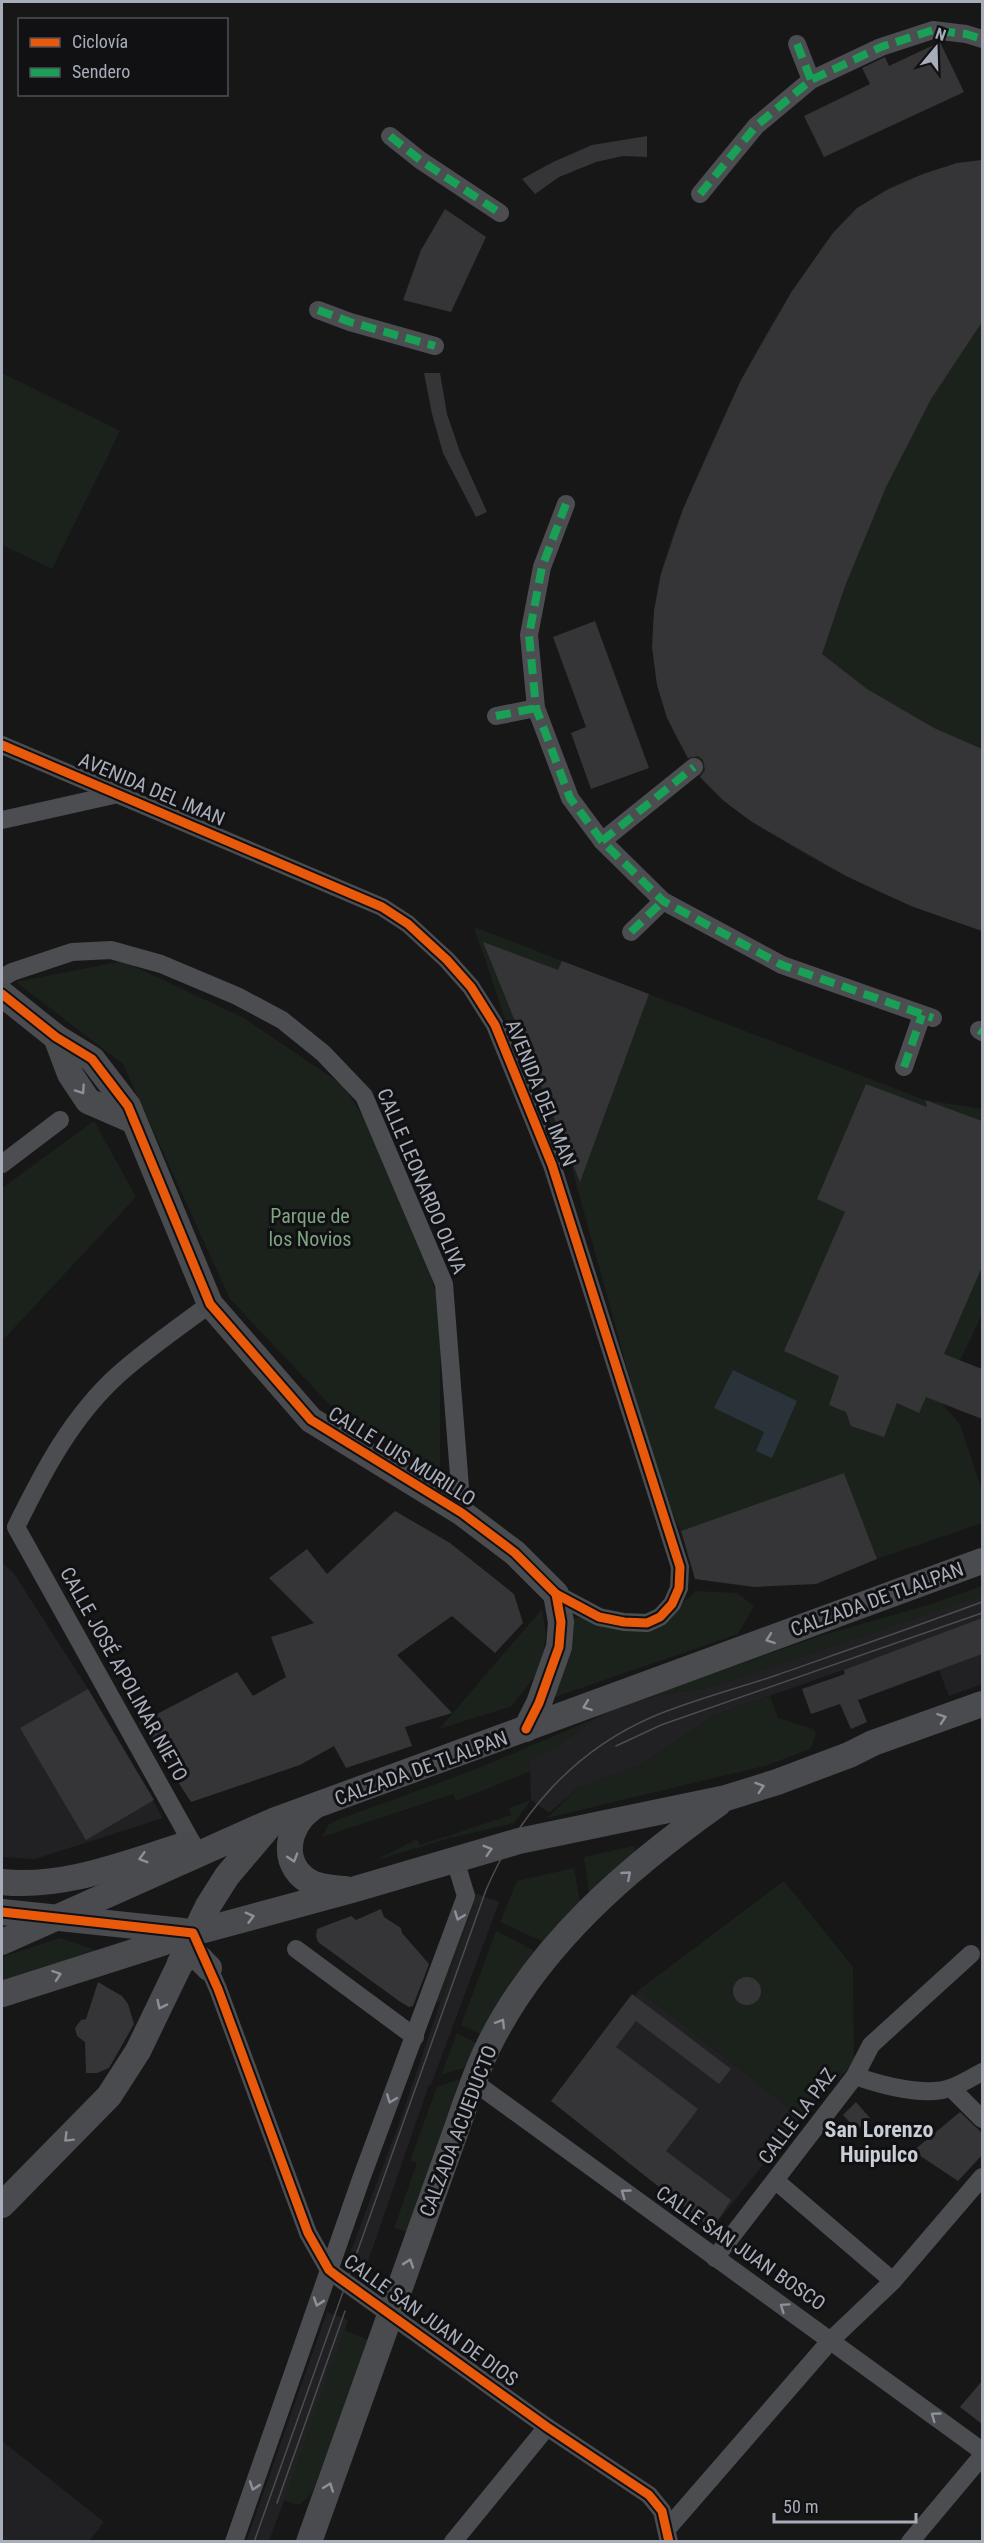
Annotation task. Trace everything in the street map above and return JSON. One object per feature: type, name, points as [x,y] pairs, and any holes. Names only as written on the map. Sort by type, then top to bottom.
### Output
[{"type":"main road","name":"CALLE LUIS MURILLO","points":[[2,994],[56,1037],[92,1059],[128,1106],[210,1304],[310,1420],[462,1513],[515,1553],[556,1594]]},
{"type":"main road","name":"CALZADA DE TLALPAN","points":[[2,1942],[273,1821],[982,1561]]},
{"type":"main road","points":[[526,1728],[539,1703],[559,1647],[561,1622],[556,1594]]},
{"type":"main road","points":[[2,1994],[194,1932],[352,1890],[519,1841],[726,1798],[788,1778],[849,1755],[873,1743],[982,1704]]},
{"type":"main road","name":"CALZADA ACUEDUCTO","points":[[309,2541],[489,2044],[533,1975],[571,1929],[628,1874],[680,1831],[726,1798]]},
{"type":"main road","points":[[312,1808],[296,1823],[291,1832],[289,1843],[293,1863],[306,1880],[316,1885],[352,1890]]},
{"type":"main road","points":[[2,2205],[109,2096],[138,2051],[194,1932],[227,1876],[273,1821]]},
{"type":"main road","points":[[2,1882],[24,1885],[65,1880],[192,1843],[241,1834]]},
{"type":"main road","points":[[2,1912],[194,1932]]},
{"type":"main road","points":[[180,1963],[188,1957],[198,1958],[209,1968]]},
{"type":"street","points":[[700,194],[756,126],[812,80],[881,47],[933,30],[966,34],[982,39]]},
{"type":"street","points":[[797,44],[812,80]]},
{"type":"street","points":[[390,136],[420,160],[500,213]]},
{"type":"street","points":[[318,310],[350,322],[435,346]]},
{"type":"street","points":[[566,504],[542,567],[529,635],[536,708],[570,798],[602,841],[663,901],[782,965],[928,1017],[904,1068]]},
{"type":"street","points":[[496,716],[536,708]]},
{"type":"street","name":"AVENIDA DEL IMAN","points":[[2,745],[382,907],[408,924],[447,960],[471,987],[495,1025],[552,1165],[680,1567],[679,1588],[672,1604],[660,1617],[647,1623],[624,1622],[599,1617],[556,1594]]},
{"type":"street","points":[[602,841],[694,767]]},
{"type":"street","points":[[2,820],[118,794]]},
{"type":"street","points":[[631,932],[663,901]]},
{"type":"street","name":"CALLE LEONARDO OLIVA","points":[[2,978],[12,972],[72,952],[111,950],[161,964],[237,996],[282,1020],[323,1053],[364,1096],[444,1284],[462,1513]]},
{"type":"street","points":[[2,1164],[60,1120]]},
{"type":"street","name":"CALLE JOSÉ APOLINAR NIETO","points":[[192,1843],[9,1528],[75,1423],[117,1375],[210,1304]]},
{"type":"street","points":[[234,2541],[329,2270],[466,1896],[455,1860]]},
{"type":"street","name":"CALLE SAN JUAN DE DIOS","points":[[194,1932],[308,2233],[329,2270],[547,2427],[649,2495],[662,2511],[668,2535]]},
{"type":"street","points":[[296,1949],[414,2037]]},
{"type":"street","points":[[855,2076],[871,2045],[971,1954]]},
{"type":"street","name":"CALLE LA PAZ","points":[[715,2258],[855,2076],[902,2088],[951,2088],[982,2072]]},
{"type":"street","name":"CALLE SAN JUAN BOSCO","points":[[474,2082],[982,2451]]},
{"type":"street","points":[[951,2088],[982,2119]]},
{"type":"street","points":[[668,2535],[831,2340],[893,2281],[982,2177]]},
{"type":"street","points":[[776,2181],[893,2281]]},
{"type":"street","points":[[453,2541],[547,2427]]},
{"type":"street","points":[[910,2541],[982,2456]]},
{"type":"shaded area","points":[[733,1370],[797,1401],[772,1458],[756,1451],[764,1432],[714,1408]]},
{"type":"shaded area","points":[[2,1563],[13,1572],[88,1689],[163,1818],[35,1859],[2,1857]]},
{"type":"shaded area","points":[[982,1595],[982,1684],[949,1696],[939,1670],[855,1701],[843,1670],[715,1715],[643,1764],[578,1788],[549,1813],[531,1800],[530,1759],[557,1746],[598,1717],[626,1704],[661,1695],[712,1687]]},
{"type":"shaded area","points":[[477,1894],[499,1902],[431,2085],[429,2085],[365,2270],[347,2261],[399,2124]]},
{"type":"shaded area","points":[[639,1990],[801,2117],[712,2229],[551,2101]]},
{"type":"shaded area","points":[[327,2312],[348,2320],[302,2453],[269,2541],[246,2542]]},
{"type":"shaded area","points":[[2,2441],[104,2522],[89,2541],[2,2541]]},
{"type":"green space","points":[[982,160],[982,930],[930,913],[855,881],[783,841],[718,796],[692,766],[672,729],[657,680],[653,629],[657,593],[666,556],[712,441],[763,340],[824,245],[849,216],[884,191],[916,176],[949,166]]},
{"type":"green space","points":[[2,373],[120,431],[52,569],[2,545]]},
{"type":"green space","points":[[474,927],[925,1100],[982,1109],[982,1121],[925,1101],[982,1251],[982,1315],[940,1401],[960,1425],[982,1491],[982,1523],[877,1559],[844,1473],[681,1531],[658,1481],[571,1165],[517,1054]]},
{"type":"green space","name":"Parque de los Novios","points":[[123,961],[244,1018],[344,1086],[406,1187],[440,1308],[440,1473],[329,1404],[230,1299],[123,1064],[16,982]]},
{"type":"green space","points":[[94,1121],[136,1197],[2,1341],[2,1188]]},
{"type":"green space","points":[[982,1586],[982,1595],[712,1687],[661,1695],[626,1704],[820,1636],[931,1604]]},
{"type":"green space","points":[[696,1591],[737,1593],[754,1606],[738,1634],[549,1699],[570,1617],[657,1625]]},
{"type":"green space","points":[[542,1609],[546,1635],[541,1668],[512,1706],[439,1729]]},
{"type":"green space","points":[[770,1696],[778,1718],[813,1729],[816,1734],[810,1749],[768,1765],[547,1818],[578,1788],[643,1764],[715,1715]]},
{"type":"green space","points":[[598,1717],[557,1746],[531,1759],[531,1771],[456,1801],[453,1794],[322,1837],[328,1825],[337,1820],[474,1770]]},
{"type":"green space","points":[[531,1800],[514,1823],[451,1838],[450,1835],[511,1815],[509,1808]]},
{"type":"green space","points":[[450,1835],[447,1839],[376,1860],[417,1839],[420,1845]]},
{"type":"green space","points":[[634,1846],[636,1851],[589,1893],[584,1857]]},
{"type":"green space","points":[[574,1868],[580,1902],[546,1943],[500,1922],[517,1881]]},
{"type":"green space","points":[[784,1881],[853,1967],[854,2063],[801,2117],[639,1990]]},
{"type":"green space","points":[[475,1893],[477,1894],[440,2002],[436,2001]]},
{"type":"green space","points":[[496,1931],[539,1953],[486,2037],[461,2025]]},
{"type":"green space","points":[[60,1938],[101,1952],[2,1988],[2,1957]]},
{"type":"green space","points":[[457,2033],[479,2045],[464,2068],[441,2075]]},
{"type":"green space","points":[[460,2079],[407,2232],[394,2228],[417,2163],[410,2161],[437,2087]]},
{"type":"green space","points":[[344,2330],[369,2340],[312,2493],[299,2505],[284,2500]]},
{"type":"building","points":[[940,42],[964,92],[824,157],[804,116],[870,84],[862,68],[885,57],[889,66]]},
{"type":"building","points":[[647,136],[647,157],[623,156],[596,162],[559,177],[535,194],[522,179],[592,145]]},
{"type":"building","points":[[982,160],[982,322],[931,399],[886,487],[845,586],[822,654],[867,689],[934,728],[982,749],[982,931],[911,906],[846,876],[752,822],[724,801],[700,777],[705,770],[703,760],[698,756],[688,758],[667,718],[657,685],[652,647],[654,611],[661,574],[683,509],[741,380],[792,291],[833,233],[857,208],[887,190],[923,174],[957,163]]},
{"type":"building","points":[[445,209],[486,237],[451,312],[403,300],[421,250]]},
{"type":"building","points":[[424,373],[440,373],[447,414],[460,452],[487,512],[476,517],[443,453]]},
{"type":"building","points":[[595,621],[649,768],[591,789],[571,733],[586,727],[553,637]]},
{"type":"building","points":[[483,942],[558,970],[562,961],[649,994],[580,1182]]},
{"type":"building","points":[[866,1084],[927,1107],[925,1100],[982,1121],[982,1267],[944,1354],[982,1369],[982,1419],[926,1397],[919,1413],[897,1403],[884,1437],[851,1426],[846,1412],[829,1405],[839,1376],[784,1351],[845,1212],[817,1199]]},
{"type":"building","points":[[844,1473],[877,1559],[816,1584],[754,1587],[695,1579],[681,1531]]},
{"type":"building","points":[[395,1511],[450,1543],[514,1594],[523,1623],[495,1653],[452,1616],[397,1655],[452,1713],[405,1727],[412,1746],[346,1768],[334,1746],[300,1765],[191,1802],[140,1723],[237,1672],[253,1696],[286,1677],[271,1637],[314,1623],[269,1578],[307,1549],[327,1574]]},
{"type":"building","points":[[982,1618],[982,1654],[858,1700],[867,1722],[851,1729],[840,1704],[811,1714],[802,1689],[845,1674],[844,1670]]},
{"type":"building","points":[[88,1689],[154,1800],[86,1840],[20,1728]]},
{"type":"building","points":[[381,1909],[384,1917],[401,1928],[402,1933],[429,1964],[413,2006],[409,2007],[399,2001],[318,1942],[316,1936],[317,1929],[351,1916],[356,1920]]},
{"type":"building","points":[[747,1977],[757,1981],[761,1991],[757,2001],[747,2005],[737,2001],[733,1991],[737,1981]]},
{"type":"building","points":[[98,1982],[122,1996],[128,2004],[134,2024],[109,2068],[97,2073],[86,2073],[85,2042],[77,2036],[75,2028],[81,2020],[86,2019]]},
{"type":"building","points":[[632,1994],[731,2069],[719,2084],[636,2021],[616,2047],[698,2109],[666,2151],[731,2200],[712,2229],[551,2101]]},
{"type":"building","points":[[856,2102],[870,2118],[857,2130],[843,2115]]},
{"type":"building","points":[[960,2112],[982,2133],[982,2155],[958,2181],[913,2151]]},
{"type":"building","points":[[982,2381],[982,2424],[960,2407]]},
{"type":"tram line","points":[[254,2542],[486,1890],[499,1862],[532,1810],[574,1766],[624,1731],[652,1717],[982,1602]]},
{"type":"tram line","points":[[616,1746],[661,1725],[982,1613]]},
{"type":"tram line","points":[[277,2503],[345,2311]]},
{"type":"marked path","points":[[700,194],[756,126],[811,80],[881,47],[933,30],[966,34],[982,39]]},
{"type":"marked path","points":[[797,44],[811,80]]},
{"type":"marked path","points":[[390,136],[420,160],[500,213]]},
{"type":"marked path","points":[[318,310],[350,322],[435,346]]},
{"type":"marked path","points":[[566,504],[542,567],[529,635],[536,708],[570,798],[602,841],[663,901],[782,965],[933,1018]]},
{"type":"marked path","points":[[496,716],[536,708]]},
{"type":"marked path","points":[[602,841],[694,767]]},
{"type":"marked path","points":[[631,932],[663,901]]},
{"type":"marked path","points":[[904,1067],[922,1015]]},
{"type":"cycle path","points":[[2,745],[382,907],[408,924],[447,960],[471,987],[495,1025],[552,1165],[680,1567],[679,1588],[672,1604],[660,1617],[647,1623],[624,1622],[599,1617],[556,1594]]},
{"type":"cycle path","points":[[2,994],[56,1037],[92,1059],[128,1106],[210,1304],[311,1420],[462,1513],[515,1553],[556,1594],[561,1622],[559,1647],[539,1703],[526,1729]]},
{"type":"cycle path","points":[[2,1912],[193,1933],[218,1989],[308,2233],[329,2270],[547,2427],[649,2495],[662,2511],[669,2542]]},
{"type":"district","name":"San Lorenzo Huipulco","points":[[879,2142]]}]
